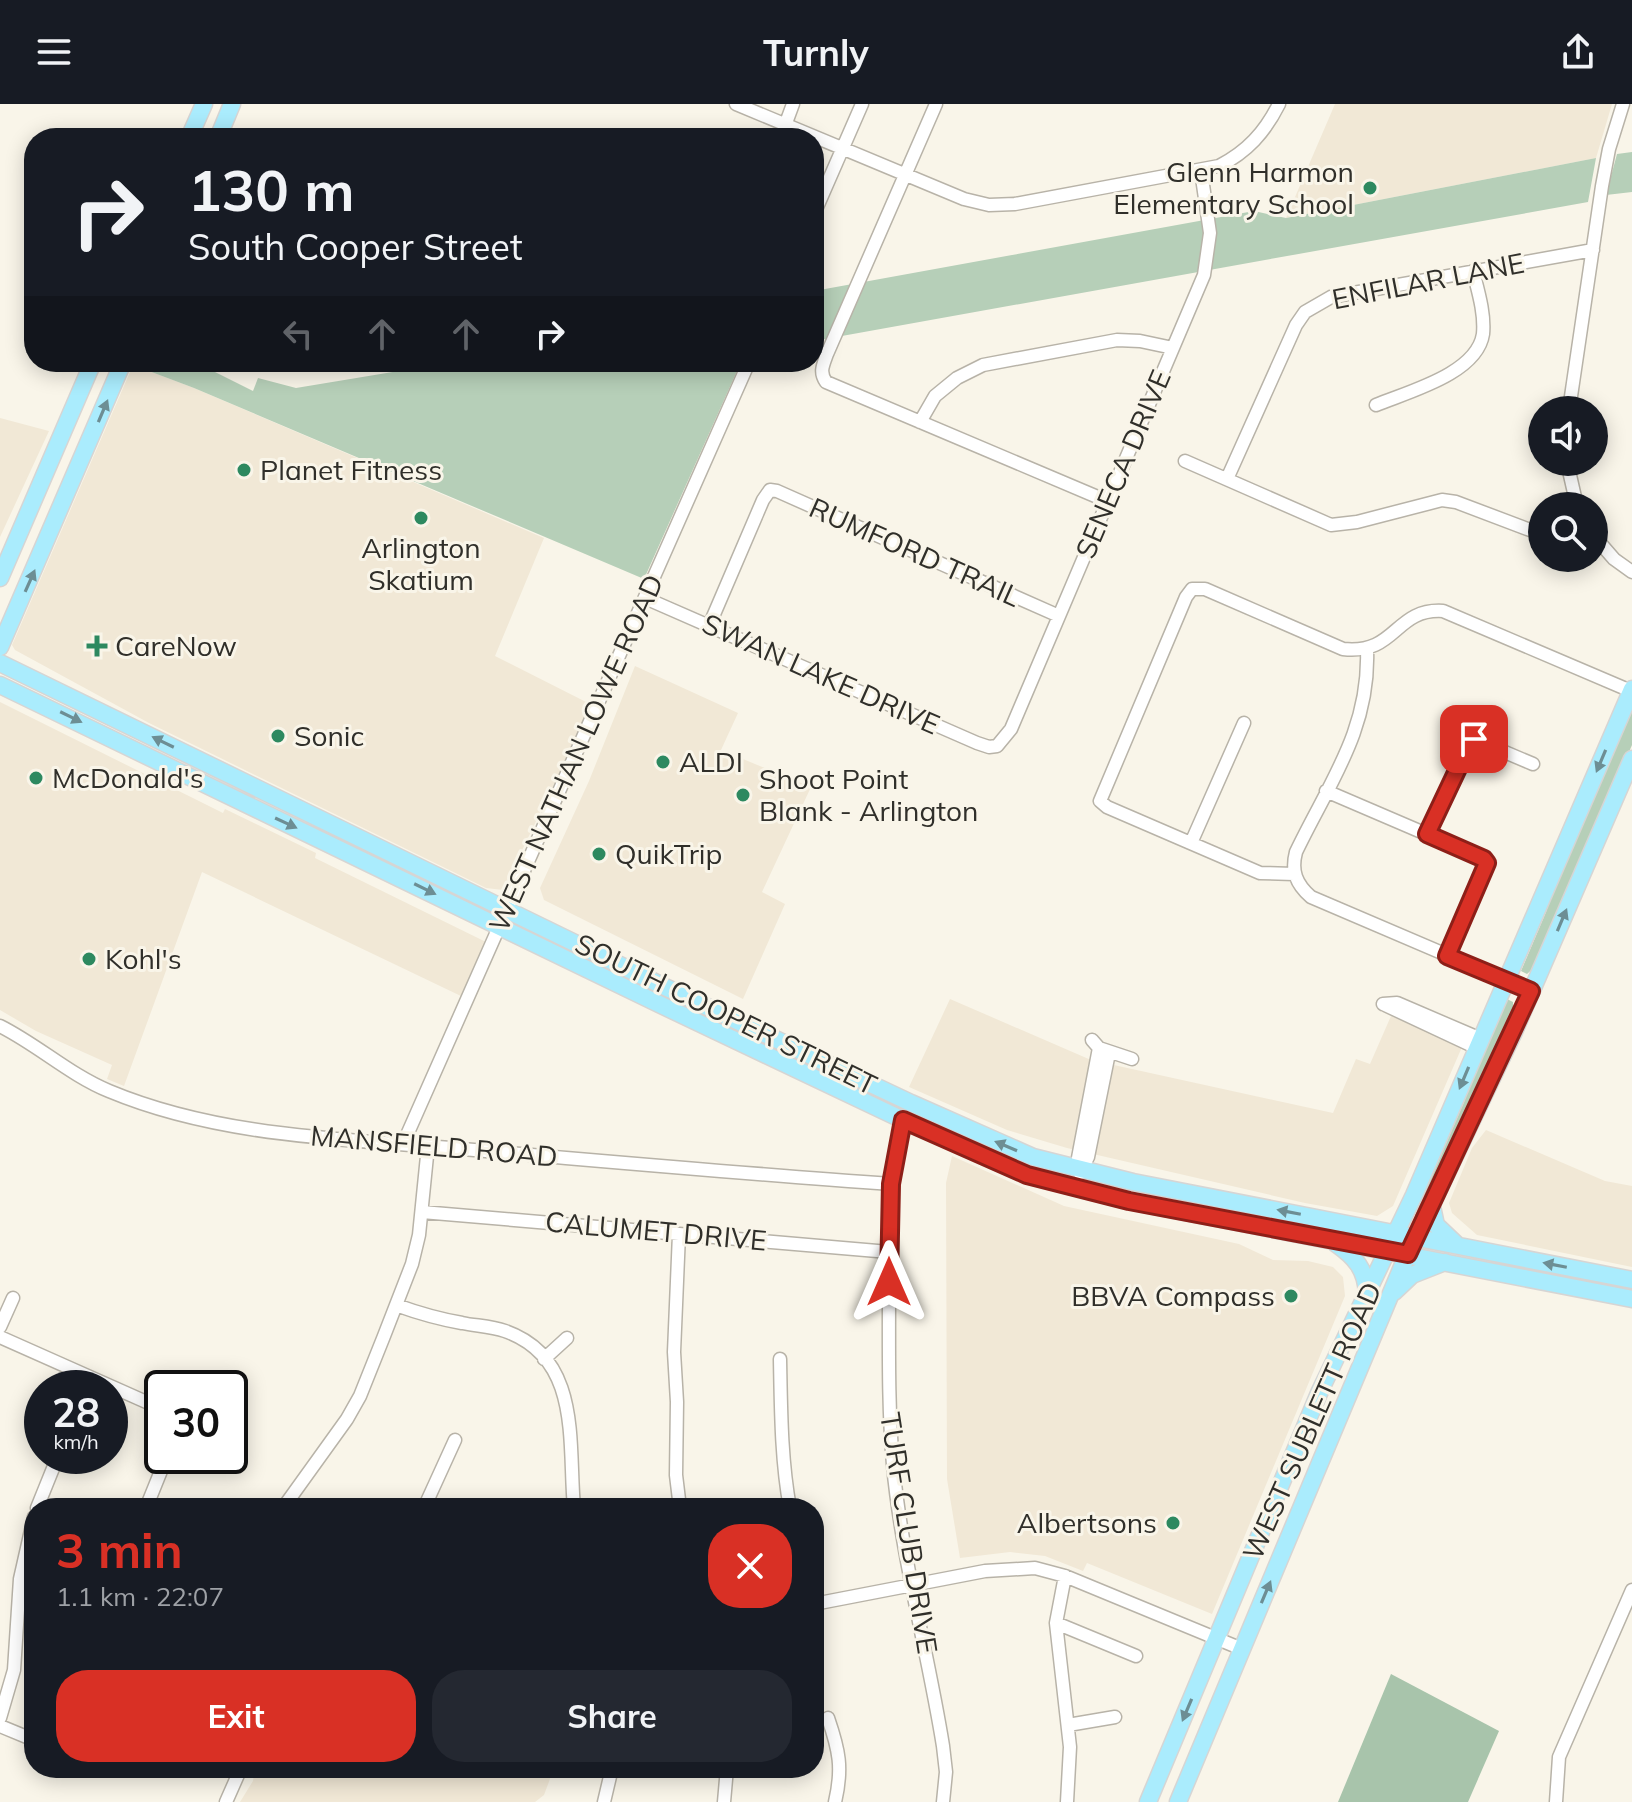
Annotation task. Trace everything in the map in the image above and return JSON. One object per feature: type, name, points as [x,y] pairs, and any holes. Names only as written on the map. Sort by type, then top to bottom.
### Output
[{"type":"main road","points":[[193,128],[204,104]]},
{"type":"main road","points":[[222,128],[232,104]]},
{"type":"main road","points":[[0,578],[89,372]]},
{"type":"main road","points":[[0,647],[119,372]]},
{"type":"main road","points":[[56,449],[82,459]]},
{"type":"main road","name":"SOUTH COOPER STREET","points":[[0,663],[725,1015],[1033,1157],[1141,1184],[1632,1280]]},
{"type":"main road","name":"SOUTH COOPER STREET","points":[[0,685],[717,1032],[1027,1175],[1129,1201],[1632,1299]]},
{"type":"main road","name":"WEST SUBLETT ROAD","points":[[1148,1802],[1320,1391],[1414,1195],[1632,690]]},
{"type":"main road","name":"WEST SUBLETT ROAD","points":[[1178,1802],[1408,1254],[1531,991],[1632,759]]},
{"type":"main road","points":[[717,1032],[725,1015]]},
{"type":"main road","points":[[1365,1227],[1382,1223],[1414,1195]]},
{"type":"main road","points":[[1431,1202],[1436,1225],[1457,1245]]},
{"type":"main road","points":[[1330,1239],[1354,1256],[1361,1267],[1367,1298]]},
{"type":"main road","points":[[1390,1296],[1412,1275],[1446,1262]]},
{"type":"street","points":[[736,104],[797,128]]},
{"type":"street","points":[[786,123],[793,104]]},
{"type":"street","points":[[824,191],[862,104]]},
{"type":"street","points":[[824,367],[827,354],[936,104]]},
{"type":"street","points":[[824,140],[964,199],[989,205],[1015,204],[1201,171],[1238,157],[1263,132],[1279,104]]},
{"type":"street","points":[[1571,396],[1609,149],[1623,104]]},
{"type":"street","name":"SENECA DRIVE","points":[[997,746],[1011,729],[1204,275],[1210,233],[1201,171]]},
{"type":"street","name":"ENFILAR LANE","points":[[1227,479],[1284,350],[1305,312],[1331,297],[1593,250]]},
{"type":"street","points":[[1376,405],[1450,374],[1473,355],[1483,335],[1482,310],[1473,271]]},
{"type":"street","points":[[920,422],[935,396],[957,378],[983,365],[1117,340],[1173,348]]},
{"type":"street","name":"WEST NATHAN LOWE ROAD","points":[[403,1144],[745,372]]},
{"type":"street","points":[[823,372],[826,382],[1107,501]]},
{"type":"street","points":[[1185,461],[1331,525],[1357,522],[1442,500],[1456,502],[1528,529]]},
{"type":"street","name":"RUMFORD TRAIL","points":[[709,626],[770,490],[1059,616]]},
{"type":"street","points":[[1608,550],[1627,568],[1632,553]]},
{"type":"street","points":[[1294,874],[1260,873],[1107,807],[1100,801],[1192,589],[1205,589],[1343,649],[1367,650],[1385,640],[1414,616],[1431,610],[1443,611],[1632,690]]},
{"type":"street","name":"SWAN LAKE DRIVE","points":[[645,598],[977,743],[997,746]]},
{"type":"street","points":[[1367,650],[1368,671],[1362,713],[1355,736],[1296,852],[1294,874],[1297,883],[1311,897],[1531,991]]},
{"type":"street","points":[[1191,843],[1244,723]]},
{"type":"street","points":[[1427,834],[1462,757],[1474,739],[1533,764]]},
{"type":"street","points":[[1326,791],[1484,859],[1487,863],[1447,956]]},
{"type":"street","points":[[1436,1025],[1479,1044]]},
{"type":"street","name":"MANSFIELD ROAD","points":[[0,1026],[29,1041],[74,1073],[109,1091],[211,1123],[403,1144],[891,1184]]},
{"type":"street","points":[[1075,1187],[1088,1157],[1100,1047],[1132,1059]]},
{"type":"street","name":"TURF CLUB DRIVE","points":[[903,1120],[891,1184],[890,1413],[894,1468],[911,1584],[943,1746],[946,1772],[943,1802]]},
{"type":"street","points":[[290,1498],[360,1396],[396,1305],[412,1264],[422,1212],[428,1146]]},
{"type":"street","name":"CALUMET DRIVE","points":[[422,1212],[889,1252]]},
{"type":"street","points":[[679,1234],[674,1352],[679,1498]]},
{"type":"street","points":[[0,1327],[13,1298]]},
{"type":"street","points":[[396,1305],[423,1315],[505,1331],[523,1339],[544,1359],[558,1375],[566,1398],[573,1498]]},
{"type":"street","points":[[0,1337],[63,1370]]},
{"type":"street","points":[[544,1359],[567,1338]]},
{"type":"street","points":[[780,1359],[782,1439],[789,1498]]},
{"type":"street","points":[[429,1498],[455,1440]]},
{"type":"street","points":[[41,1498],[51,1474]]},
{"type":"street","points":[[150,1498],[160,1474]]},
{"type":"street","points":[[0,1718],[14,1670],[24,1561]]},
{"type":"street","points":[[824,1602],[985,1571],[1035,1568],[1065,1576],[1242,1649]]},
{"type":"street","points":[[1065,1576],[1056,1623],[1070,1747],[1067,1802]]},
{"type":"street","points":[[1556,1802],[1559,1757],[1632,1590]]},
{"type":"street","points":[[1056,1623],[1136,1656]]},
{"type":"street","points":[[1068,1725],[1115,1717]]},
{"type":"street","points":[[828,1718],[840,1754],[835,1802]]},
{"type":"street","points":[[0,1726],[24,1736]]},
{"type":"street","points":[[226,1802],[237,1778]]},
{"type":"street","points":[[604,1802],[610,1778]]},
{"type":"street","points":[[724,1802],[726,1778]]},
{"type":"shaded area","name":"Glenn Harmon Elementary School","points":[[1335,104],[1612,104],[1596,158],[1286,218]]},
{"type":"shaded area","points":[[130,372],[152,372],[544,538],[495,656],[592,705],[503,890],[486,888],[149,723],[15,650],[12,645]]},
{"type":"shaded area","points":[[0,418],[49,431],[0,537]]},
{"type":"shaded area","points":[[635,666],[738,713],[721,750],[811,787],[762,892],[785,904],[743,999],[544,900],[540,888],[589,781]]},
{"type":"shaded area","points":[[0,702],[223,813],[225,809],[316,853],[315,858],[486,942],[463,997],[202,872],[124,1086],[107,1079],[112,1065],[36,1031],[0,1010]]},
{"type":"shaded area","points":[[950,999],[1091,1060],[1333,1113],[1356,1059],[1370,1064],[1391,1016],[1462,1047],[1393,1206],[1377,1216],[1305,1203],[1067,1148],[1007,1130],[909,1087]]},
{"type":"shaded area","points":[[1486,1130],[1605,1181],[1632,1186],[1632,1267],[1477,1235],[1452,1213],[1449,1203],[1472,1148]]},
{"type":"shaded area","points":[[952,1156],[1064,1206],[1239,1244],[1273,1260],[1308,1261],[1333,1267],[1343,1277],[1345,1296],[1212,1614],[1087,1563],[1083,1571],[1045,1556],[1010,1552],[960,1558],[947,1479],[946,1183]]},
{"type":"shaded area","points":[[253,1778],[550,1778],[544,1795],[535,1802],[240,1802]]},
{"type":"green space","points":[[1632,152],[1632,192],[1606,195],[1617,154]]},
{"type":"green space","points":[[1596,158],[1588,202],[824,339],[824,289],[1254,211],[1286,218]]},
{"type":"green space","points":[[152,372],[215,372],[253,391],[258,378],[296,388],[393,372],[737,372],[644,579]]},
{"type":"green space","points":[[1632,703],[1632,745],[1535,967],[1527,974],[1521,971],[1557,878]]},
{"type":"green space","points":[[1507,999],[1513,1002],[1513,1008],[1474,1105],[1421,1218],[1415,1215],[1464,1102],[1481,1051]]},
{"type":"green space","points":[[1391,1674],[1499,1731],[1468,1802],[1338,1802]]},
{"type":"place","name":"Glenn Harmon Elementary School","points":[[1370,188]]},
{"type":"place","name":"Planet Fitness","points":[[244,470]]},
{"type":"place","name":"Arlington Skatium","points":[[421,518]]},
{"type":"place","name":"CareNow","points":[[97,646]]},
{"type":"place","name":"Sonic","points":[[278,736]]},
{"type":"place","name":"ALDI","points":[[663,762]]},
{"type":"place","name":"McDonald's","points":[[36,778]]},
{"type":"place","name":"Shoot Point Blank - Arlington","points":[[743,795]]},
{"type":"place","name":"QuikTrip","points":[[599,854]]},
{"type":"place","name":"Kohl's","points":[[89,959]]},
{"type":"place","name":"BBVA Compass","points":[[1291,1296]]},
{"type":"place","name":"Albertsons","points":[[1173,1523]]},
{"type":"route","points":[[889,1282],[891,1184],[903,1120],[1027,1175],[1129,1201],[1408,1254],[1531,991],[1447,956],[1487,863],[1427,834],[1448,786],[1474,739]]}]
